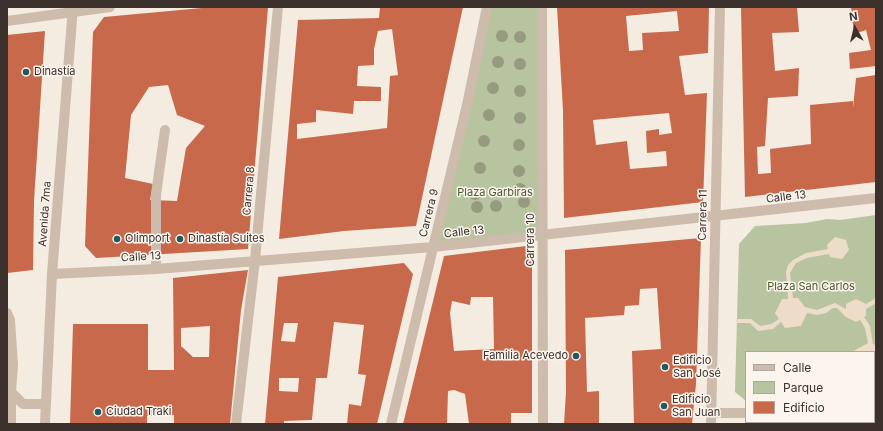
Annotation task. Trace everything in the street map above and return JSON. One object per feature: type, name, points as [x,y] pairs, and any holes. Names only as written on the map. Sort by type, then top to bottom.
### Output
[{"type":"street","points":[[7,21],[73,10],[110,7]]},
{"type":"street","name":"Carrera 8","points":[[236,424],[254,260],[278,7]]},
{"type":"street","name":"Carrera 9","points":[[391,424],[467,105],[487,7]]},
{"type":"street","name":"Carrera 10","points":[[542,7],[543,424]]},
{"type":"street","name":"Carrera 11","points":[[711,424],[720,7]]},
{"type":"street","name":"Avenida 7ma","points":[[45,424],[52,274],[73,10]]},
{"type":"street","points":[[156,269],[156,194],[165,130]]},
{"type":"street","name":"Calle 13","points":[[52,274],[156,269],[254,260],[433,247],[716,217],[876,198]]},
{"type":"street","points":[[7,313],[10,320],[12,365],[11,424]]},
{"type":"street","points":[[11,392],[23,404],[45,404]]},
{"type":"street","points":[[711,413],[745,414]]},
{"type":"green space","name":"Plaza Garbiras","points":[[487,7],[542,7],[543,236],[433,247]]},
{"type":"green space","name":"Plaza San Carlos","points":[[876,215],[876,402],[875,351],[745,351],[745,400],[735,392],[739,244],[755,226],[806,223],[827,219],[840,220]]},
{"type":"shaded area","points":[[835,237],[846,240],[849,250],[842,259],[830,257],[829,254],[807,258],[796,263],[790,273],[793,298],[798,298],[805,307],[817,310],[835,303],[846,309],[846,304],[856,299],[866,304],[876,298],[876,303],[866,309],[866,316],[864,317],[870,326],[873,344],[876,345],[876,358],[875,351],[854,351],[868,343],[865,328],[860,320],[856,322],[846,317],[837,308],[833,308],[826,313],[817,315],[807,313],[801,326],[785,328],[781,322],[773,329],[758,331],[750,323],[736,323],[736,319],[751,319],[760,326],[771,324],[779,319],[775,313],[782,299],[788,299],[786,272],[788,265],[793,260],[806,253],[828,249],[827,245]]},
{"type":"building","points":[[213,7],[268,7],[248,249],[96,258],[85,246],[93,32],[104,17]],"holes":[[[168,85],[177,115],[205,126],[186,148],[177,201],[150,200],[153,184],[125,178],[131,115],[149,87]]]},
{"type":"building","points":[[380,7],[463,7],[416,226],[344,231],[279,239],[298,20],[379,18]],"holes":[[[392,29],[398,75],[390,76],[387,128],[297,139],[297,124],[316,122],[316,110],[353,114],[354,101],[381,101],[381,87],[357,86],[358,66],[374,65],[374,49],[378,31]]]},
{"type":"building","points":[[557,7],[709,7],[708,53],[679,56],[685,95],[707,93],[703,202],[564,218],[563,110]],"holes":[[[677,11],[679,31],[642,33],[643,50],[629,51],[626,16]],[[669,113],[672,133],[659,135],[659,129],[646,131],[647,153],[666,151],[667,166],[630,169],[627,141],[596,145],[593,120]]]},
{"type":"building","points":[[741,7],[797,7],[799,32],[772,33],[775,71],[799,68],[798,96],[768,98],[765,146],[757,147],[758,174],[771,173],[770,149],[811,144],[810,105],[853,101],[853,108],[856,78],[876,75],[876,182],[745,197]]},
{"type":"building","points":[[851,7],[876,7],[876,66],[850,69],[849,53],[871,50],[866,30],[854,34]]},
{"type":"building","points":[[45,31],[34,201],[33,270],[7,273],[7,35]]},
{"type":"building","points":[[701,238],[696,384],[692,424],[634,424],[632,351],[661,349],[657,288],[640,289],[639,305],[625,306],[624,315],[585,318],[587,392],[599,391],[599,424],[564,424],[566,392],[565,250]]},
{"type":"building","points":[[526,246],[532,252],[532,413],[511,413],[511,424],[469,424],[465,394],[454,390],[448,391],[447,424],[403,424],[444,256]],"holes":[[[471,297],[493,297],[494,349],[454,351],[450,313],[452,301],[470,305]]]},
{"type":"building","points":[[404,263],[413,274],[377,424],[347,424],[349,404],[361,406],[366,375],[358,374],[364,325],[334,322],[327,378],[316,378],[312,420],[284,421],[284,424],[265,424],[278,277]],"holes":[[[284,323],[298,323],[295,342],[281,341]],[[279,378],[299,378],[298,392],[279,391]]]},
{"type":"building","points":[[248,270],[241,310],[230,424],[174,424],[174,415],[147,416],[147,424],[70,424],[73,324],[148,324],[148,370],[174,370],[173,278]],"holes":[[[210,326],[209,357],[193,357],[181,346],[181,328]]]},
{"type":"place","name":"Dinastía","points":[[26,72]]},
{"type":"place","name":"Olimport","points":[[117,239]]},
{"type":"place","name":"Dinastía Suites","points":[[180,239]]},
{"type":"place","name":"Familia Acevedo","points":[[576,356]]},
{"type":"place","name":"Edificio San José","points":[[665,367]]},
{"type":"place","name":"Edificio San Juan","points":[[664,406]]},
{"type":"place","name":"Ciudad Traki","points":[[98,412]]}]
